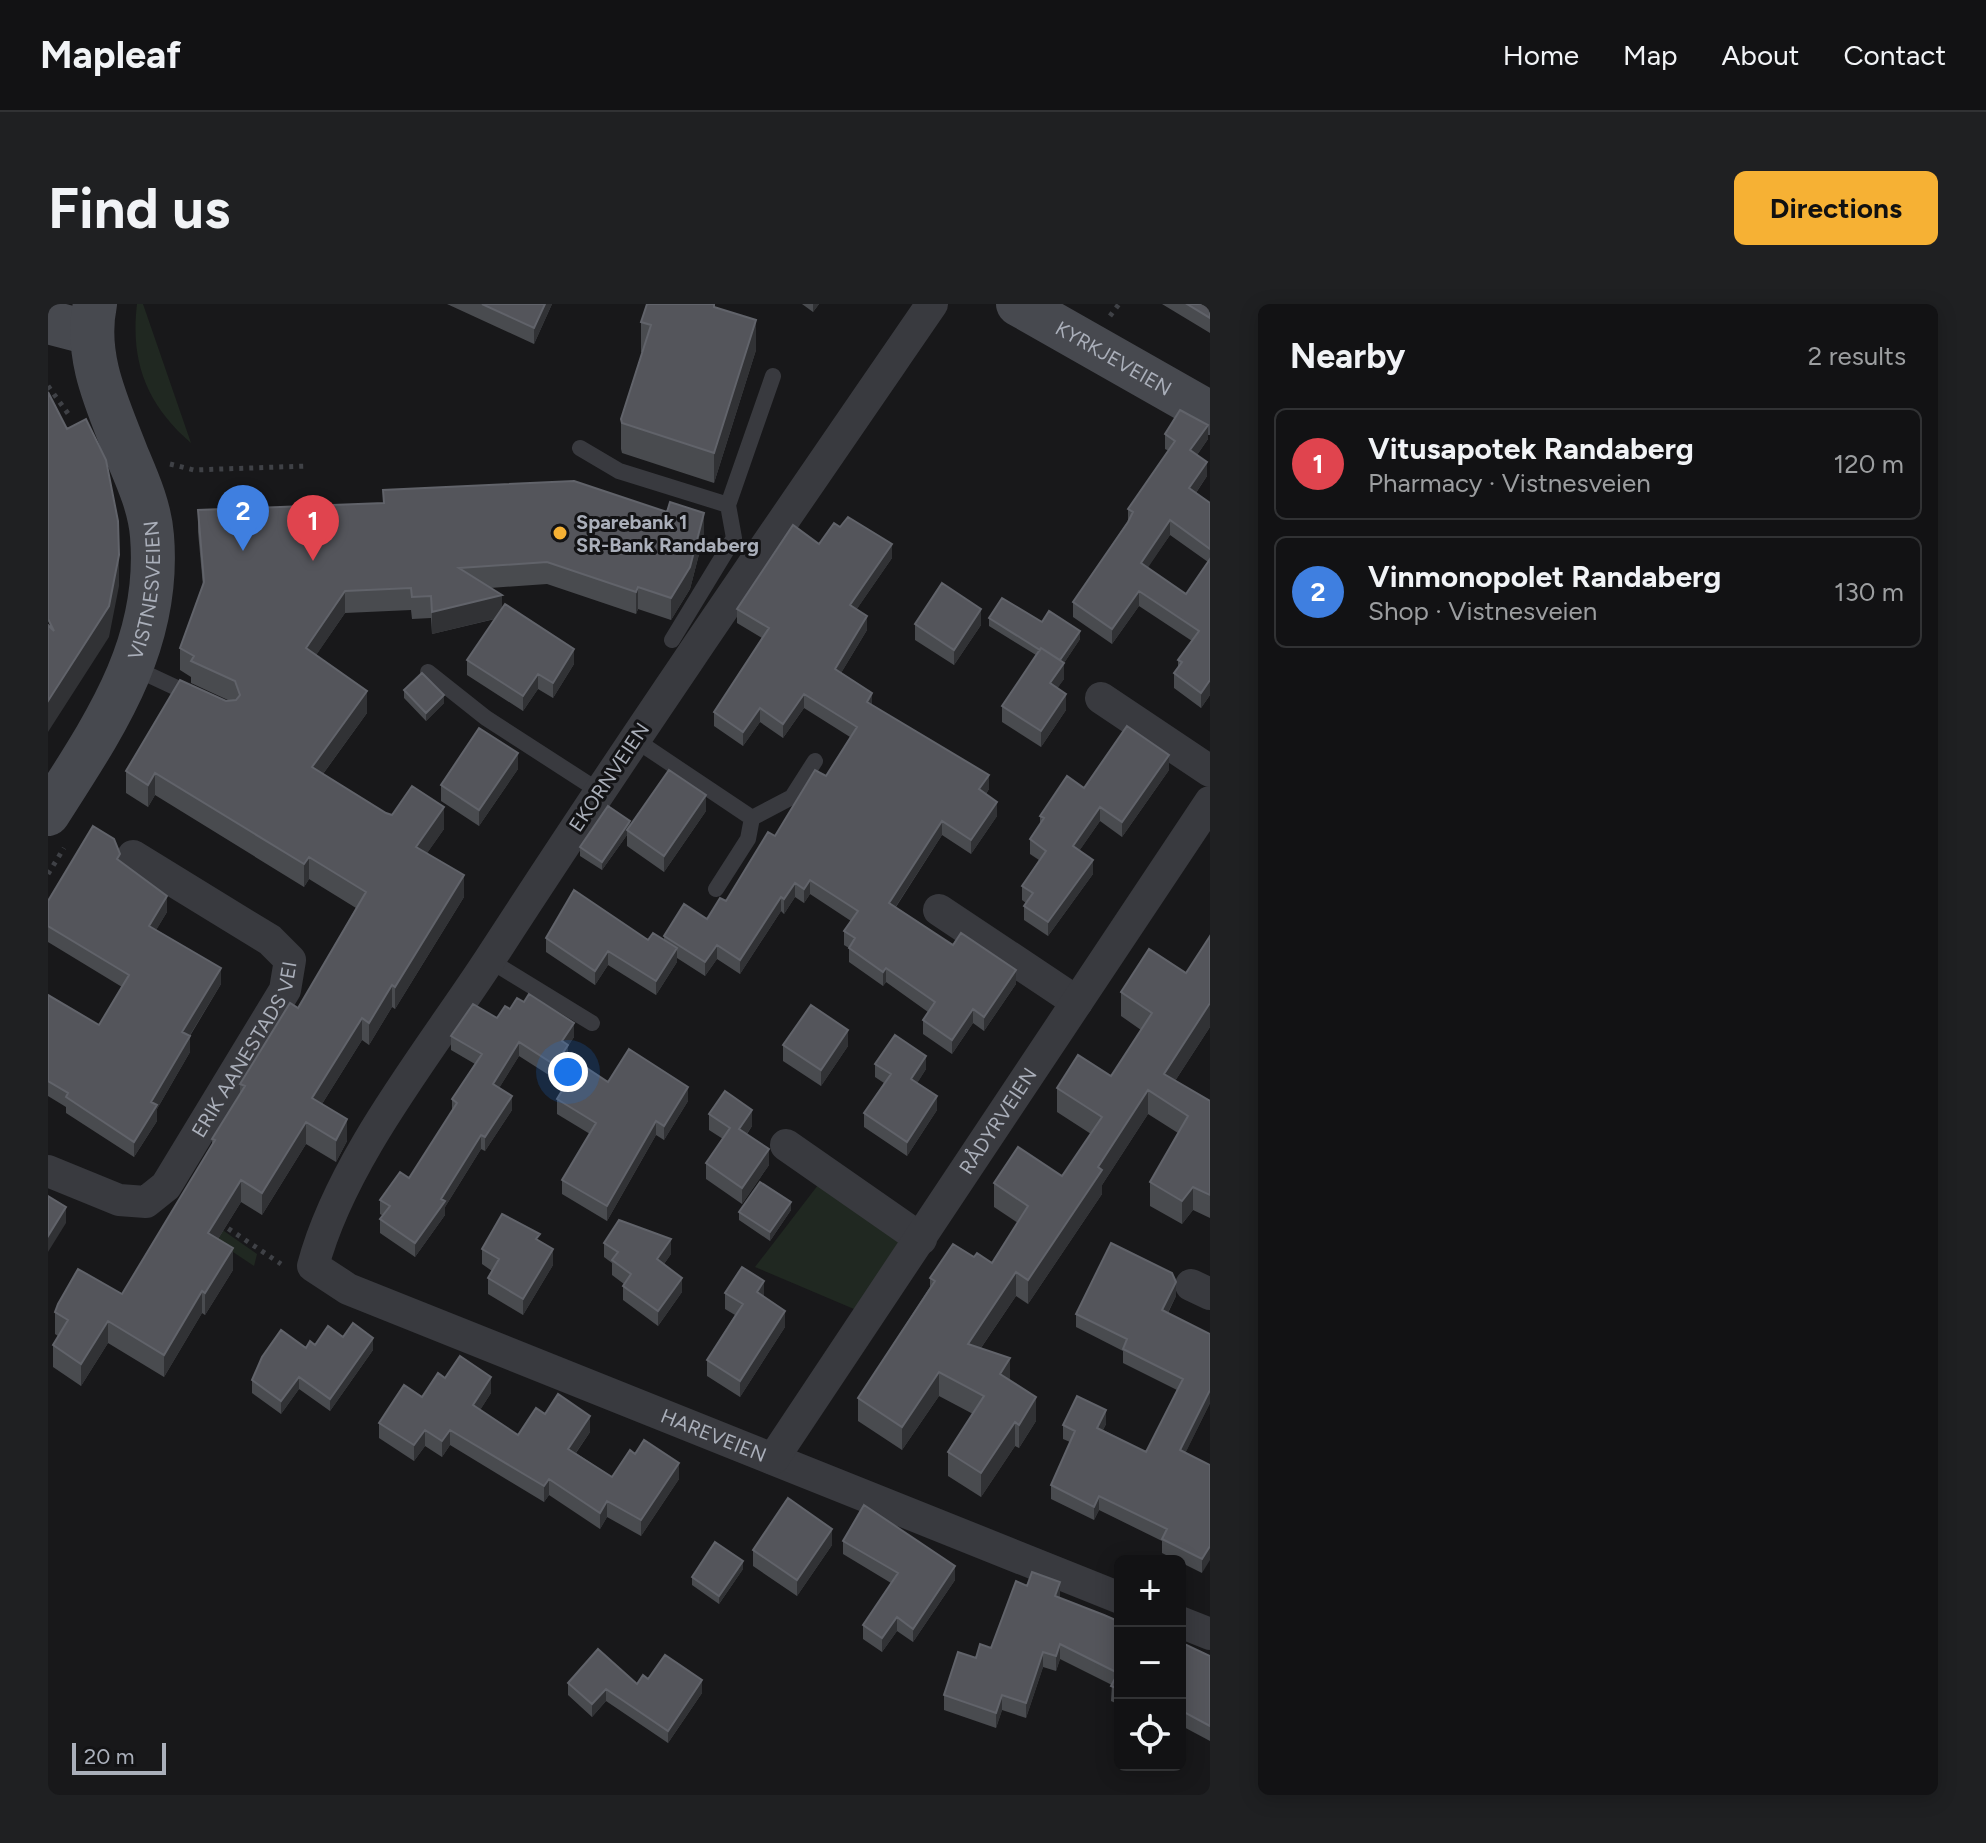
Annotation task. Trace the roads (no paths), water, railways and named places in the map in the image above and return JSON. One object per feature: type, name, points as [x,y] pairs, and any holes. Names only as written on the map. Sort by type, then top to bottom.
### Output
[{"type":"main road","name":"KYRKJEVEIEN","points":[[1018,304],[1210,413]]},
{"type":"main road","points":[[48,322],[92,318]]},
{"type":"main road","name":"VISTNESVEIEN","points":[[48,814],[134,668],[151,602],[152,535],[145,500],[95,369],[92,318]]},
{"type":"street","name":"EKORNVEIEN","points":[[313,1266],[323,1229],[365,1150],[599,791],[932,304]]},
{"type":"street","points":[[1101,698],[1210,771]]},
{"type":"street","name":"RÅDYRVEIEN","points":[[773,1459],[1210,802]]},
{"type":"street","name":"ERIK AANESTADS VEI","points":[[48,1171],[119,1200],[146,1202],[166,1186],[285,990],[290,960],[270,940],[133,856]]},
{"type":"street","points":[[939,910],[1077,1002]]},
{"type":"street","points":[[786,1145],[921,1239]]},
{"type":"street","name":"HAREVEIEN","points":[[313,1266],[348,1289],[1114,1596]]},
{"type":"street","points":[[1186,1624],[1210,1634]]},
{"type":"lane","points":[[672,640],[734,538],[728,505],[773,376]]},
{"type":"lane","points":[[580,448],[619,471],[728,505]]},
{"type":"lane","points":[[134,668],[216,707]]},
{"type":"lane","points":[[428,672],[486,718],[599,791]]},
{"type":"lane","points":[[634,739],[752,818]]},
{"type":"lane","points":[[752,818],[792,797],[815,761]]},
{"type":"lane","points":[[716,889],[748,839],[752,818]]},
{"type":"lane","points":[[489,960],[592,1023]]},
{"type":"place","name":"Sparebank 1 SR-Bank Randaberg","points":[[560,533]]},
{"type":"place","name":"Vinmonopolet Randaberg","points":[[243,551]]},
{"type":"place","name":"Vitusapotek Randaberg","points":[[313,561]]}]
